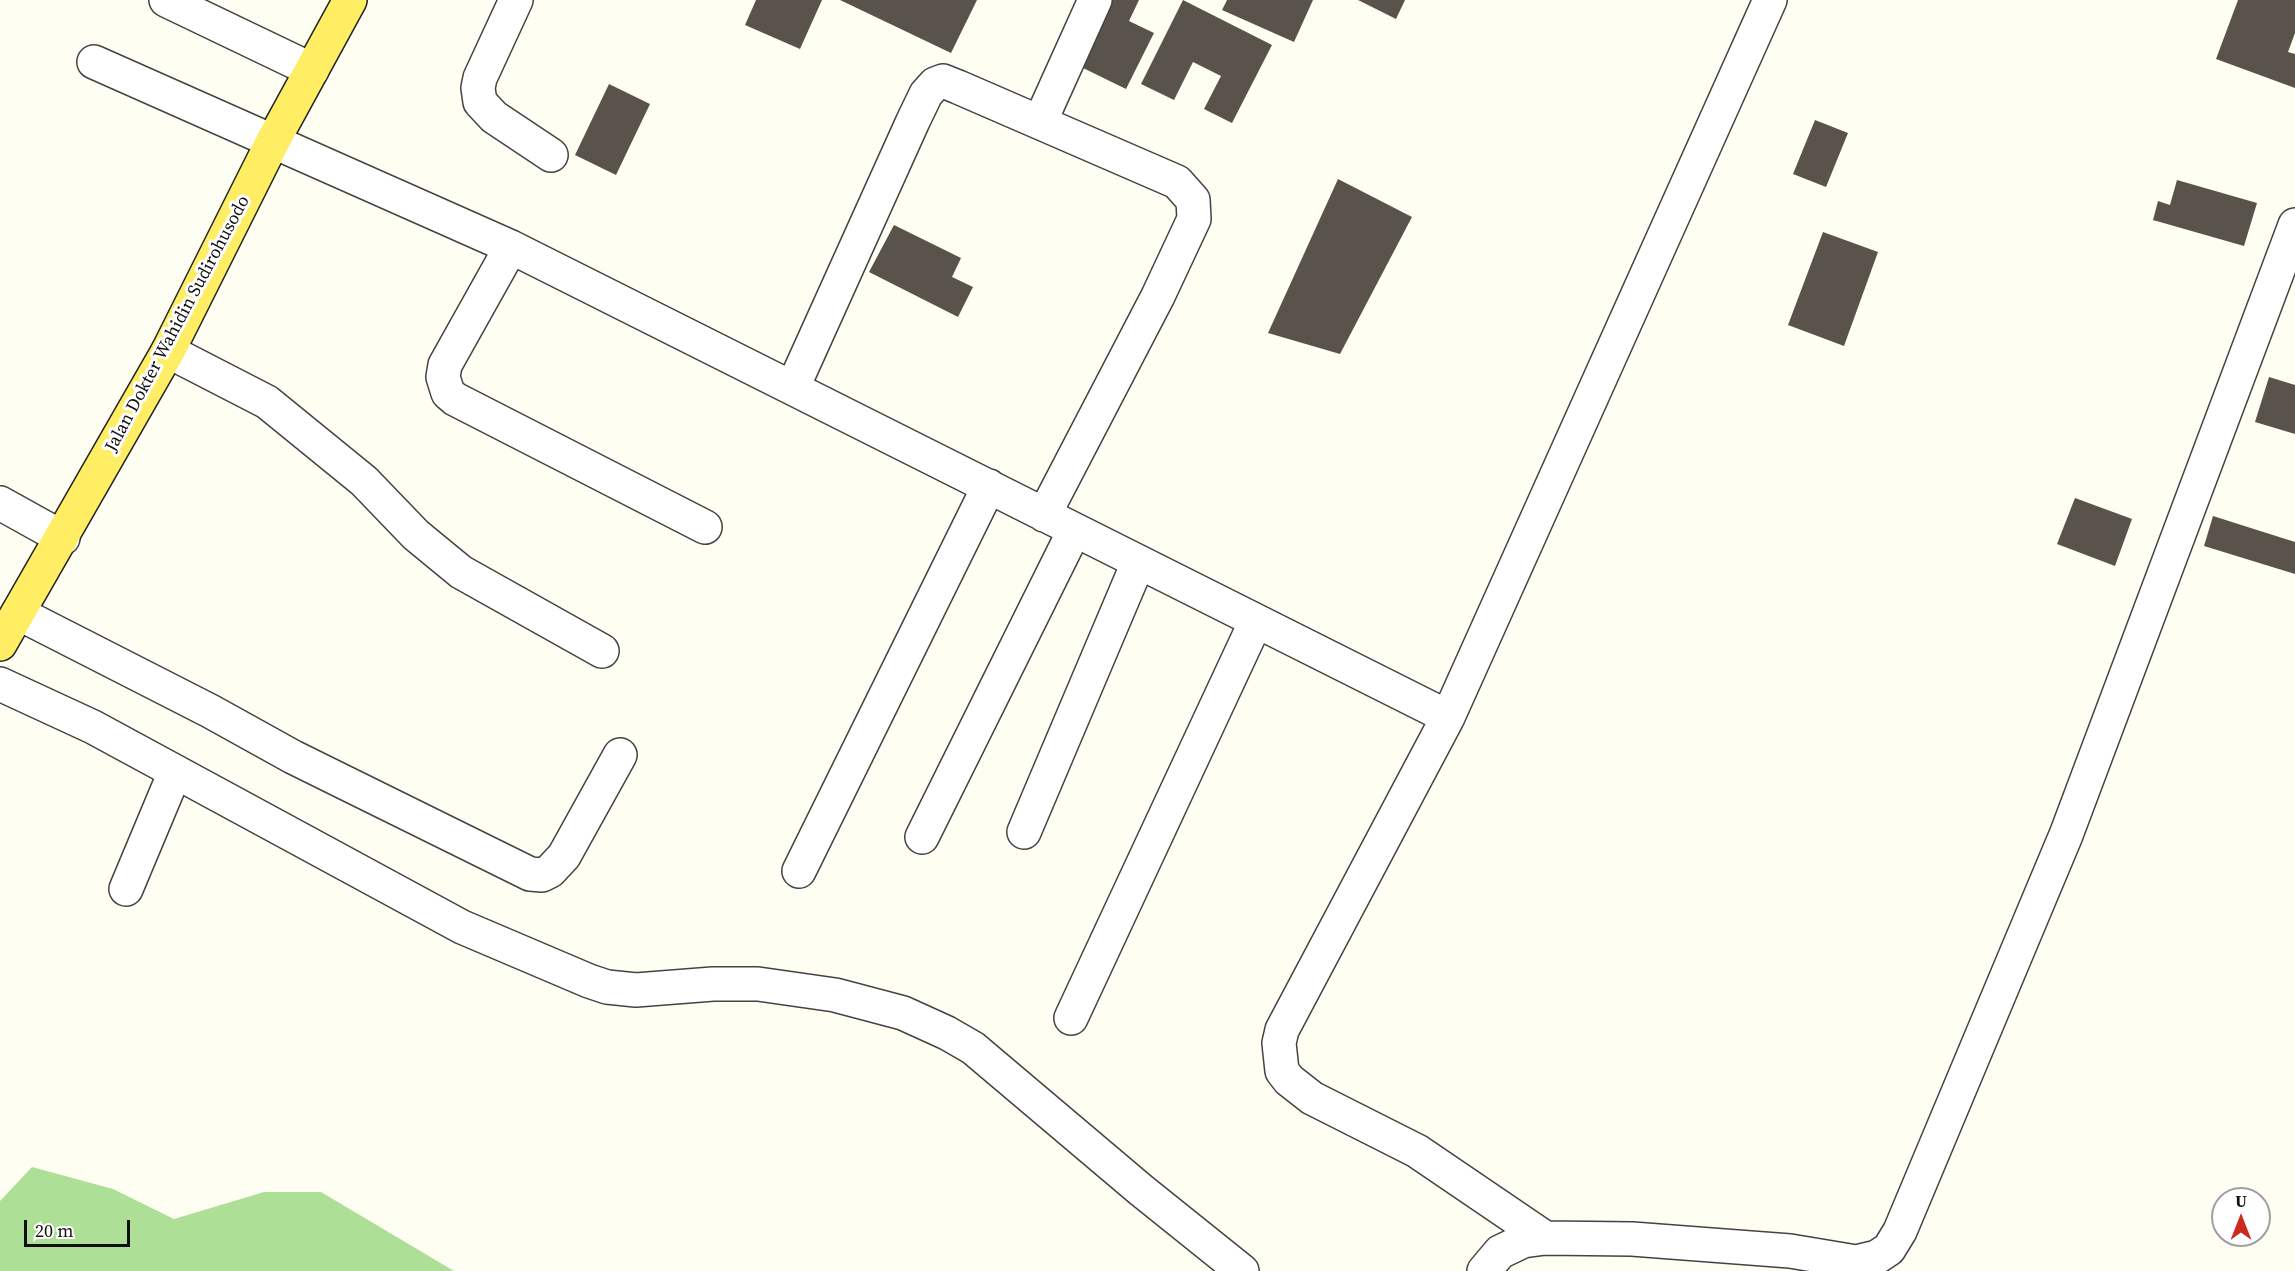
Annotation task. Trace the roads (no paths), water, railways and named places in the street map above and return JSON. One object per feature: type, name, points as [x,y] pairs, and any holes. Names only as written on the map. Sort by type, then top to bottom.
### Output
[{"type":"main road","name":"Jalan Dokter Wahidin Sudirohusodo","points":[[0,644],[63,538],[168,351],[273,141],[350,0]]},
{"type":"street","points":[[166,0],[312,70]]},
{"type":"street","points":[[516,0],[480,78],[478,88],[480,102],[494,117],[551,155]]},
{"type":"street","points":[[1040,122],[1095,0]]},
{"type":"street","points":[[1545,1238],[1417,1151],[1312,1098],[1289,1080],[1282,1071],[1279,1043],[1282,1030],[1448,717],[1770,0]]},
{"type":"street","points":[[94,62],[512,247],[1448,717]]},
{"type":"street","points":[[793,387],[913,121],[926,94],[935,84],[943,81],[958,87],[1177,182],[1187,191],[1192,200],[1194,219],[1158,296],[1044,515]]},
{"type":"street","points":[[1484,1271],[1500,1252],[1523,1241],[1545,1238],[1632,1239],[1790,1251],[1841,1265],[1877,1257],[1889,1249],[1904,1220],[2066,835],[2295,225]]},
{"type":"street","points":[[512,247],[445,365],[443,377],[448,393],[455,399],[705,526]]},
{"type":"street","points":[[168,351],[267,402],[364,481],[416,535],[461,572],[602,651]]},
{"type":"street","points":[[799,871],[989,486]]},
{"type":"street","points":[[0,503],[63,538]]},
{"type":"street","points":[[922,837],[1074,531]]},
{"type":"street","points":[[1024,832],[1138,563]]},
{"type":"street","points":[[18,613],[210,711],[293,757],[530,874],[542,875],[550,871],[564,856],[620,755]]},
{"type":"street","points":[[1071,1018],[1256,621]]},
{"type":"street","points":[[0,684],[93,727],[462,927],[590,981],[607,987],[636,990],[713,984],[758,984],[835,995],[903,1013],[921,1021],[973,1048],[1141,1190],[1242,1271]]},
{"type":"street","points":[[126,889],[175,772]]}]
